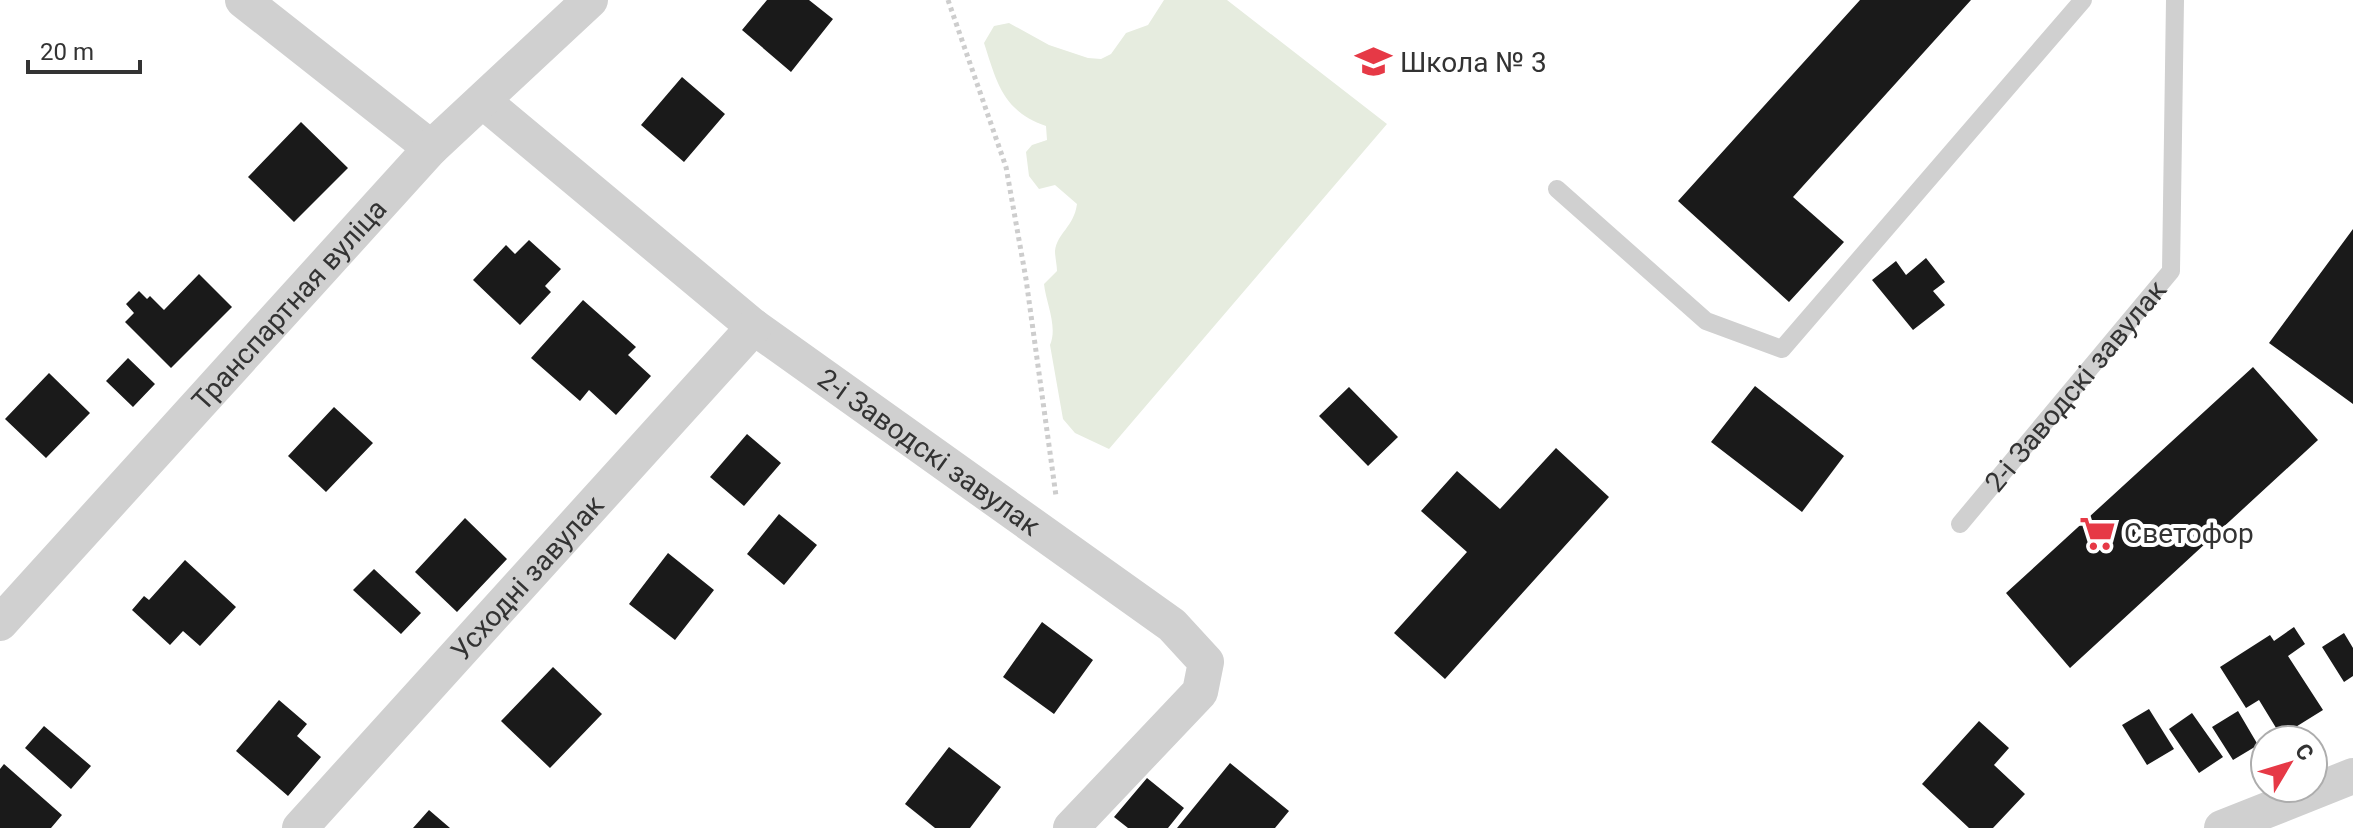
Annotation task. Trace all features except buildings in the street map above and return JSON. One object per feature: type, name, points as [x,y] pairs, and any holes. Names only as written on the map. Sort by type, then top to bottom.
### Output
[{"type":"street","points":[[243,0],[431,148]]},
{"type":"street","name":"Транспартная вуліца","points":[[0,623],[431,148],[590,0]]},
{"type":"street","name":"2-і Заводскі завулак","points":[[483,101],[754,327],[1172,625],[1206,662],[1200,692],[1071,828]]},
{"type":"street","name":"Усходні завулак","points":[[300,828],[754,327]]},
{"type":"street","points":[[2222,828],[2353,776]]},
{"type":"lane","points":[[1557,189],[1706,321],[1782,349],[2083,0]]},
{"type":"lane","name":"2-і Заводскі завулак","points":[[1960,524],[2171,271],[2175,0]]},
{"type":"path","points":[[948,0],[1006,167],[1026,279],[1055,490],[1068,551]]},
{"type":"shaded area","points":[[1164,0],[1227,0],[1387,124],[1109,449],[1075,433],[1063,419],[1050,345],[1052,323],[1044,284],[1057,271],[1056,245],[1073,219],[1077,204],[1055,185],[1039,189],[1029,176],[1026,152],[1032,145],[1047,140],[1046,126],[1011,104],[998,83],[984,43],[994,26],[1009,23],[1049,45],[1088,58],[1101,59],[1111,54],[1126,33],[1148,25]]},
{"type":"place","name":"Школа № 3","points":[[1374,62]]},
{"type":"place","name":"Светофор","points":[[2098,533]]}]
